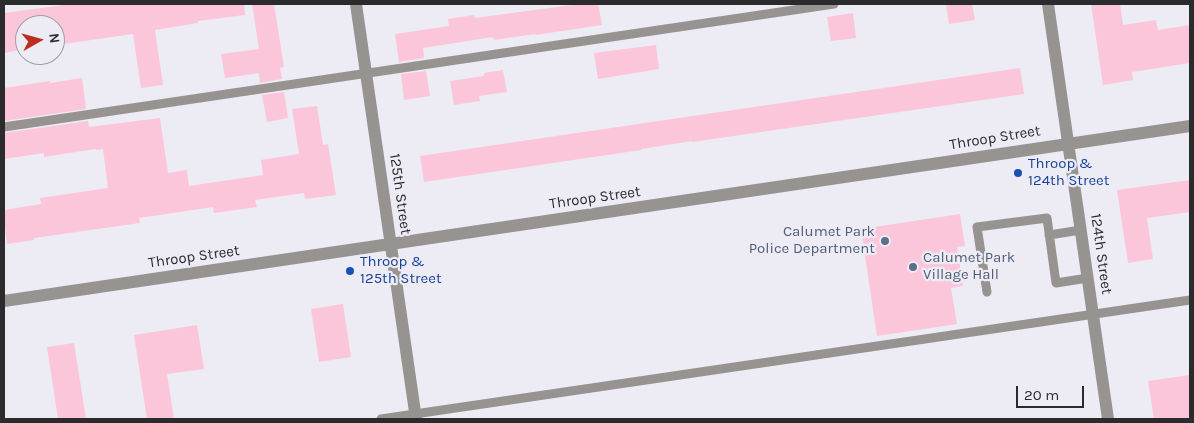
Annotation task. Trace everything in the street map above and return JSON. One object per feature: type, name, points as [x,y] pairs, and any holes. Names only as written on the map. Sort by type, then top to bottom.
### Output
[{"type":"street","name":"125th Street","points":[[356,4],[416,417]]},
{"type":"street","name":"124th Street","points":[[1048,4],[1108,419]]},
{"type":"street","name":"Throop Street","points":[[4,301],[1190,126]]},
{"type":"lane","points":[[4,127],[834,4]]},
{"type":"lane","points":[[987,292],[977,227],[1047,218],[1056,283],[1088,278]]},
{"type":"lane","points":[[1050,235],[1081,230]]},
{"type":"lane","points":[[381,419],[416,417],[1190,300]]},
{"type":"building","points":[[71,4],[244,4],[245,15],[198,21],[198,23],[155,30],[163,85],[141,88],[133,34],[65,44],[65,15],[15,15],[15,51],[4,53],[4,13]]},
{"type":"building","points":[[252,4],[274,4],[284,67],[280,68],[282,79],[260,83],[259,73],[225,78],[221,54],[259,49]]},
{"type":"building","points":[[579,4],[598,4],[602,25],[494,40],[493,37],[423,48],[424,58],[399,62],[395,34],[449,26],[448,19],[474,15],[475,18]]},
{"type":"building","points":[[946,4],[972,4],[975,20],[949,24]]},
{"type":"building","points":[[1091,4],[1120,4],[1123,25],[1156,20],[1158,30],[1190,25],[1190,63],[1132,72],[1133,80],[1103,85]]},
{"type":"building","points":[[853,13],[856,38],[831,41],[827,17]]},
{"type":"building","points":[[656,45],[659,69],[598,79],[594,53]]},
{"type":"building","points":[[1020,68],[1024,94],[692,141],[424,182],[420,156]]},
{"type":"building","points":[[503,70],[507,92],[479,96],[480,101],[454,105],[450,81],[484,76],[484,73]]},
{"type":"building","points":[[426,71],[430,96],[404,100],[401,74]]},
{"type":"building","points":[[82,78],[86,109],[4,121],[4,88]]},
{"type":"building","points":[[284,92],[288,118],[267,122],[262,95]]},
{"type":"building","points":[[317,106],[323,145],[328,144],[336,195],[305,199],[304,193],[255,200],[257,207],[214,213],[213,207],[139,218],[140,223],[34,238],[34,240],[7,244],[4,210],[41,204],[40,198],[108,188],[103,149],[44,157],[44,153],[4,159],[4,133],[88,121],[89,127],[160,118],[168,173],[187,170],[189,186],[263,175],[261,160],[299,154],[292,109]]},
{"type":"building","points":[[1190,180],[1190,212],[1147,218],[1153,259],[1128,263],[1117,190]]},
{"type":"building","name":"Calumet Park Village Hall","points":[[960,214],[965,246],[957,247],[963,286],[951,288],[957,324],[877,336],[861,229]]},
{"type":"building","points":[[343,304],[351,357],[319,362],[311,309]]},
{"type":"building","points":[[197,325],[204,369],[167,374],[174,419],[147,419],[134,335]]},
{"type":"building","points":[[74,343],[86,419],[58,419],[47,347]]},
{"type":"building","points":[[1190,375],[1190,419],[1154,419],[1148,381]]},
{"type":"place","name":"Throop & 124th Street","points":[[1018,173]]},
{"type":"place","name":"Calumet Park Police Department","points":[[885,241]]},
{"type":"place","name":"Calumet Park Village Hall","points":[[913,267]]},
{"type":"place","name":"Throop & 125th Street","points":[[350,271]]}]
